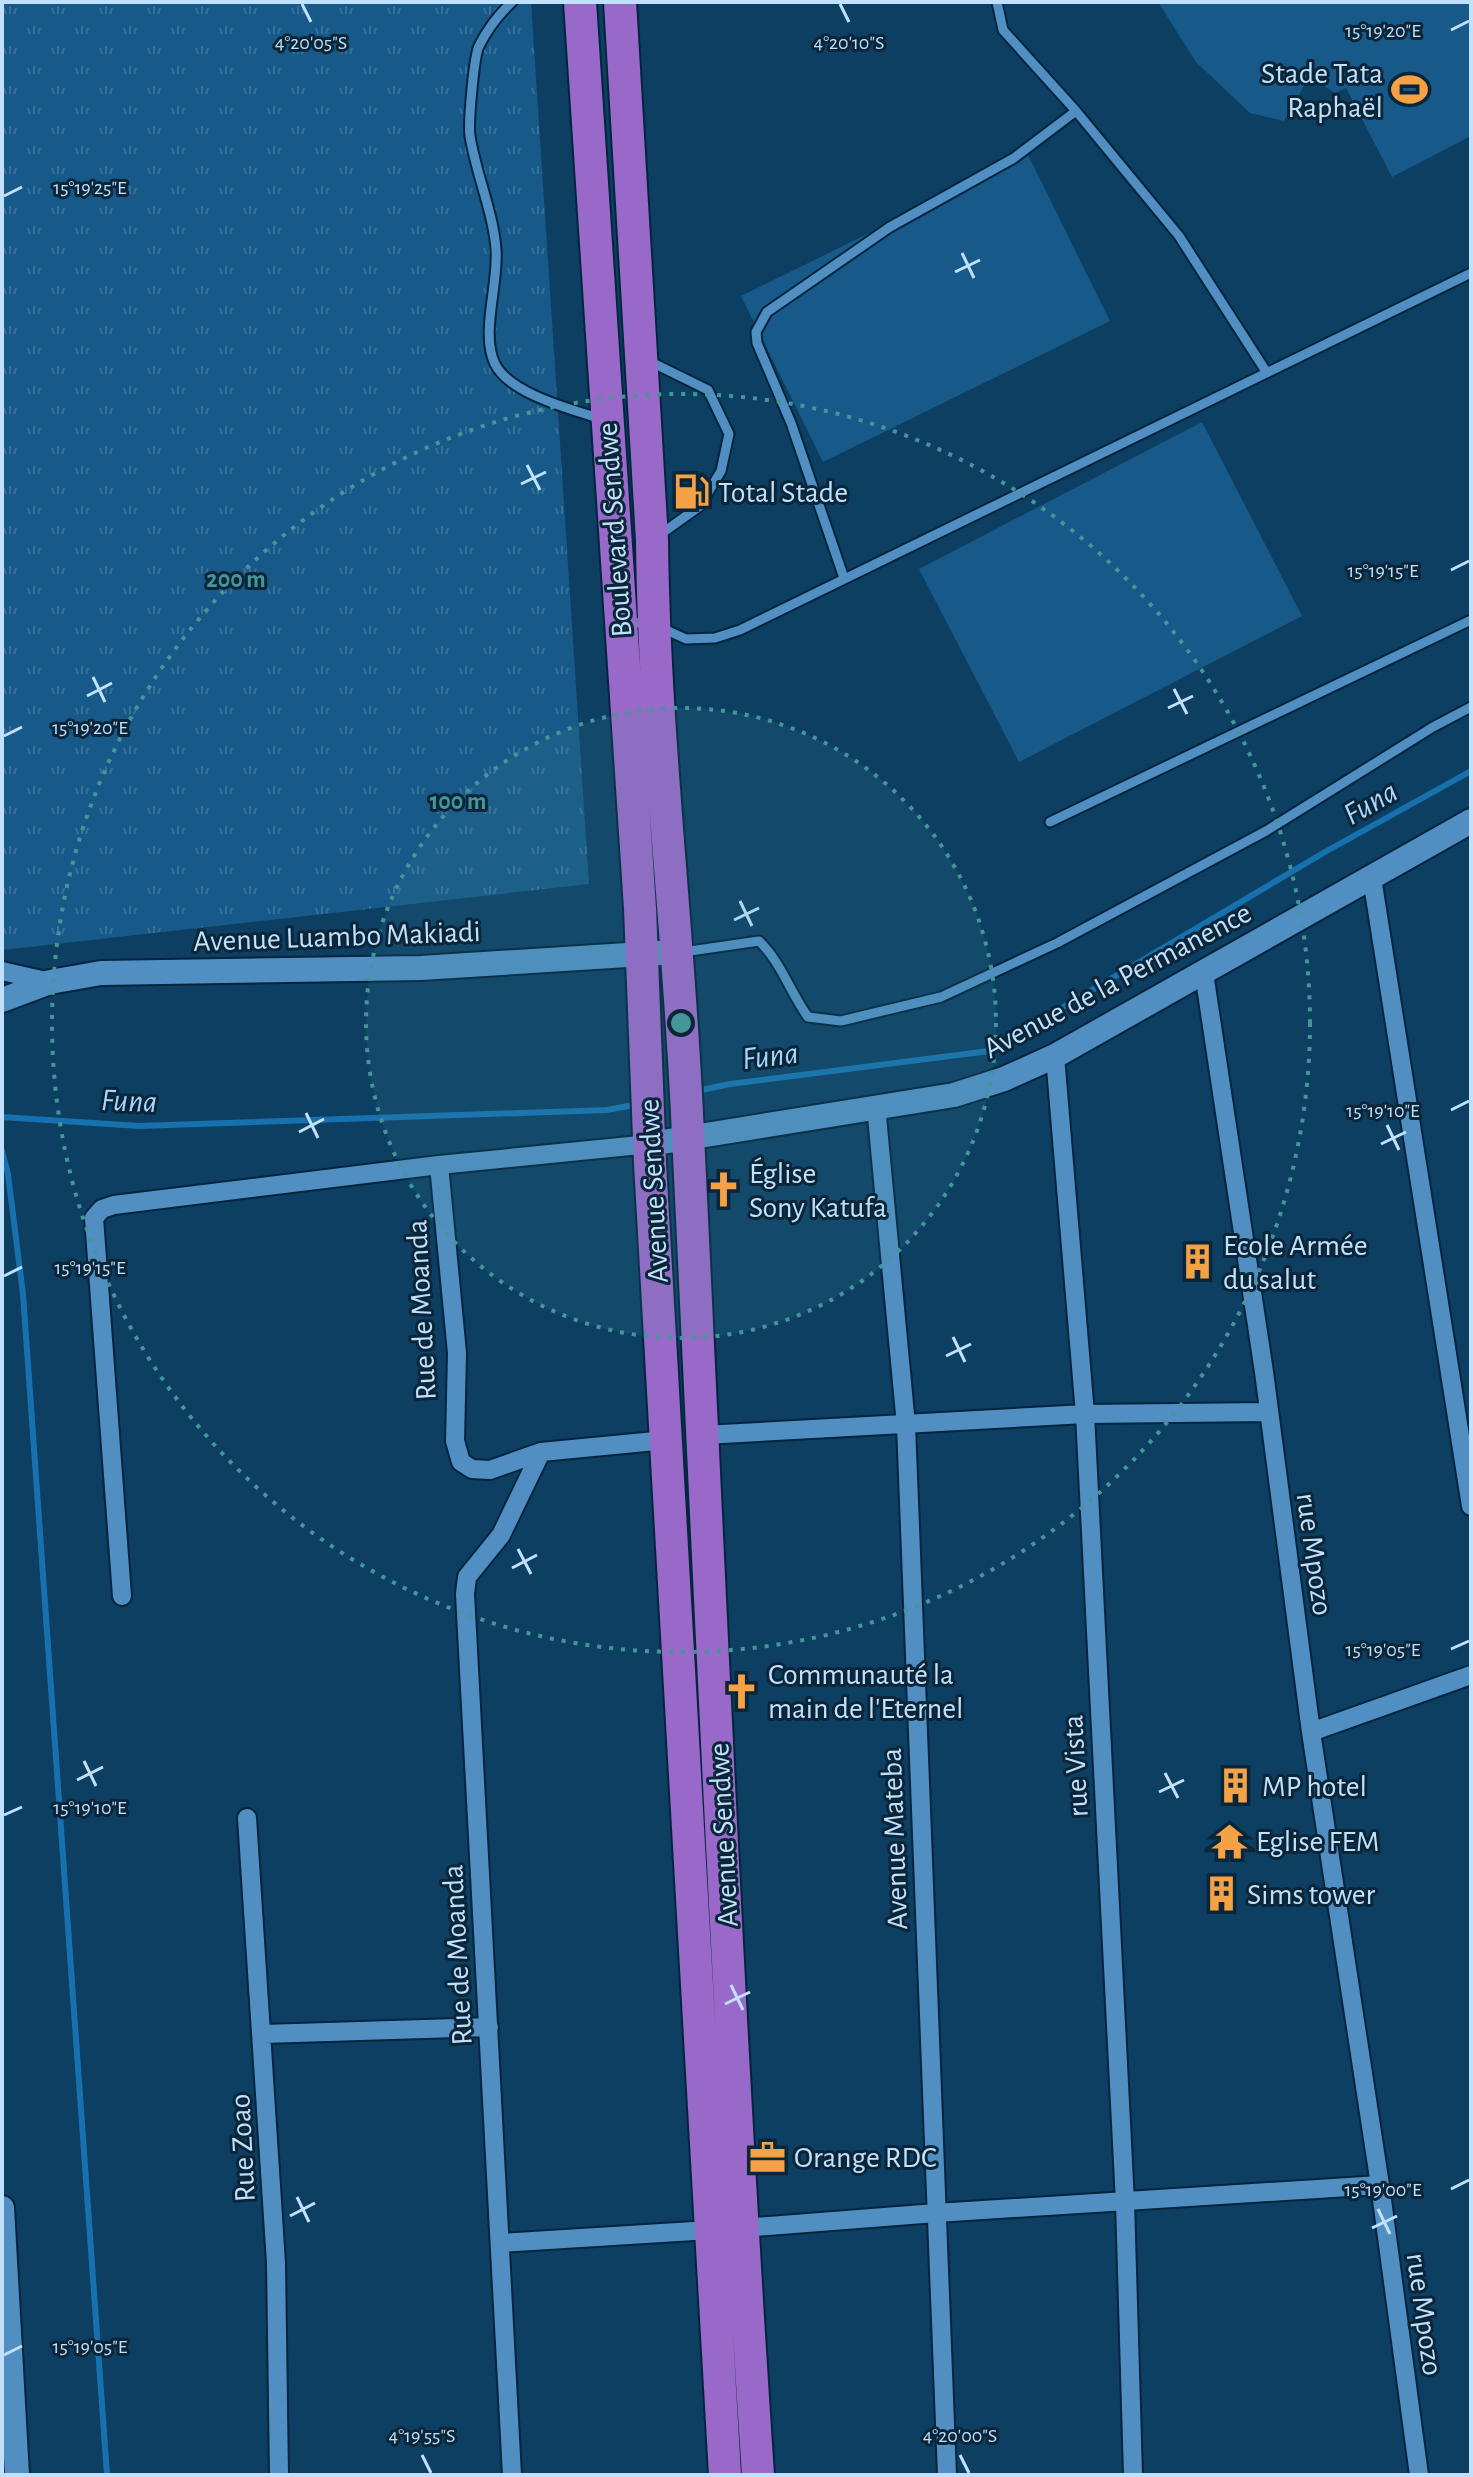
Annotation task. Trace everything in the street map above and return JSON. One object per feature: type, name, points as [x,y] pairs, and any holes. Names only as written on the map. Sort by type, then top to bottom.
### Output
[{"type":"highway","name":"Boulevard Sendwe","points":[[580,2],[647,1057]]},
{"type":"highway","name":"Boulevard Sendwe","points":[[620,2],[652,540],[653,624],[678,953],[682,1051]]},
{"type":"highway","name":"Avenue Sendwe","points":[[682,1051],[742,2238],[758,2475]]},
{"type":"highway","name":"Avenue Sendwe","points":[[647,1057],[725,2475]]},
{"type":"highway","points":[[710,2240],[742,2238]]},
{"type":"main road","name":"Avenue de la Permanence","points":[[650,1129],[687,1128],[954,1095],[1004,1079],[1055,1056],[1471,821]]},
{"type":"main road","name":"Avenue Luambo Makiadi","points":[[2,1000],[50,982],[101,973],[421,968],[678,953]]},
{"type":"main road","points":[[2,2208],[8,2421],[17,2475]]},
{"type":"street","points":[[1372,878],[1471,1506]]},
{"type":"street","points":[[2,971],[50,982]]},
{"type":"street","name":"rue Mpozo","points":[[1204,973],[1311,1732],[1380,2185],[1419,2475]]},
{"type":"street","name":"rue Vista","points":[[1055,1056],[1085,1414],[1125,2202],[1133,2475]]},
{"type":"street","name":"Avenue Mateba","points":[[876,1106],[906,1425],[947,2475]]},
{"type":"street","name":"Avenue de la Permanence","points":[[122,1596],[94,1218],[102,1209],[114,1205],[439,1165],[650,1129]]},
{"type":"street","name":"Rue de Moanda","points":[[439,1165],[457,1353],[455,1441],[461,1462],[472,1469],[490,1470],[541,1452],[666,1440]]},
{"type":"street","points":[[703,1435],[1085,1414],[1268,1412]]},
{"type":"street","name":"Rue de Moanda","points":[[512,2475],[465,1594],[467,1577],[501,1535],[541,1452]]},
{"type":"street","points":[[1311,1732],[1471,1675]]},
{"type":"street","name":"Rue Zoao","points":[[247,1818],[276,2263],[279,2475]]},
{"type":"street","points":[[263,2034],[489,2027]]},
{"type":"street","points":[[742,2238],[936,2213],[1380,2185]]},
{"type":"street","points":[[501,2243],[710,2240]]},
{"type":"lane","points":[[512,2],[500,13],[477,49],[469,133],[496,249],[488,344],[496,367],[518,386],[541,400],[607,421]]},
{"type":"lane","points":[[997,2],[1003,30],[1076,111],[1179,236],[1267,373]]},
{"type":"lane","points":[[844,578],[791,423],[757,343],[756,332],[767,312],[811,280],[890,227],[1014,158],[1076,111]]},
{"type":"lane","points":[[620,622],[653,624],[686,639],[715,638],[740,630],[1471,273]]},
{"type":"lane","points":[[641,357],[708,390],[729,434],[721,471],[700,506],[652,540]]},
{"type":"lane","points":[[1050,822],[1471,620]]},
{"type":"lane","points":[[678,953],[759,941],[774,955],[794,997],[808,1017],[841,1021],[941,997],[1057,943],[1266,831],[1433,727],[1471,707]]},
{"type":"green space","points":[[2,2],[531,2],[589,884],[2,950]]},
{"type":"green space","name":"Stade Tata Raphaël","points":[[1158,2],[1471,2],[1471,136],[1392,177],[1346,88],[1335,93],[1309,77],[1284,121],[1250,113],[1196,62]]},
{"type":"green space","points":[[1028,155],[1110,321],[823,462],[741,296]]},
{"type":"green space","points":[[1202,422],[1302,616],[1019,762],[919,569]]},
{"type":"waterway","name":"Funa","points":[[697,1091],[730,1084],[989,1051],[1325,852],[1471,771]]},
{"type":"waterway","name":"Funa","points":[[2,1117],[139,1126],[607,1110],[639,1104]]},
{"type":"waterway","points":[[2,1151],[8,1174],[23,1294],[107,2475]]},
{"type":"place","name":"Stade Tata Raphaël","points":[[1409,90]]},
{"type":"place","name":"Total Stade","points":[[692,492]]},
{"type":"place","name":"Église Sony Katufa","points":[[723,1190]]},
{"type":"place","name":"Ecole Armée du salut","points":[[1197,1262]]},
{"type":"place","name":"Communauté la main de l'Eternel","points":[[742,1691]]},
{"type":"place","name":"MP hotel","points":[[1236,1786]]},
{"type":"place","name":"Eglise FEM","points":[[1230,1841]]},
{"type":"place","name":"Sims tower","points":[[1221,1894]]},
{"type":"place","name":"Orange RDC","points":[[768,2157]]}]
